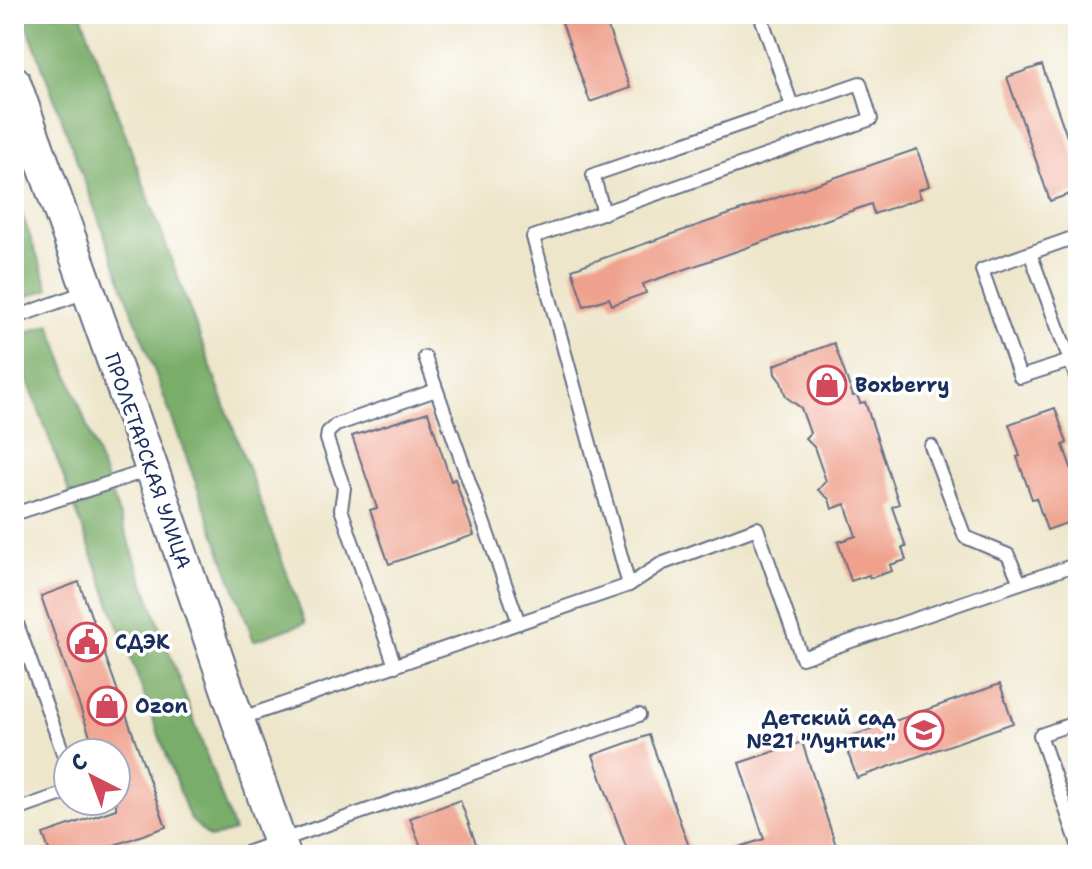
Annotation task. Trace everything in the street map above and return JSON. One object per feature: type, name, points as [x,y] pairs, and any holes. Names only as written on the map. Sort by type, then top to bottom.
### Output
[{"type":"street","name":"ПРОЛЕТАРСКАЯ УЛИЦА","points":[[14,82],[152,469],[282,848]]},
{"type":"lane","points":[[760,14],[792,106]]},
{"type":"lane","points":[[604,213],[593,175],[860,83],[871,119],[604,213],[533,237],[629,585]]},
{"type":"lane","points":[[1070,361],[1020,377],[982,270],[1078,236]]},
{"type":"lane","points":[[1030,253],[1078,382]]},
{"type":"lane","points":[[14,318],[88,291]]},
{"type":"lane","points":[[425,357],[519,623]]},
{"type":"lane","points":[[395,666],[341,509],[344,488],[327,439],[328,432],[336,425],[436,390]]},
{"type":"lane","points":[[931,446],[965,537],[1008,555],[1020,583]]},
{"type":"lane","points":[[14,514],[152,469]]},
{"type":"lane","points":[[239,719],[629,585],[661,564],[757,528],[802,658],[1078,564]]},
{"type":"lane","points":[[14,604],[15,621],[57,737]]},
{"type":"lane","points":[[240,855],[282,848],[639,715]]},
{"type":"lane","points":[[1078,722],[1040,735],[1078,844]]},
{"type":"lane","points":[[14,811],[52,798]]},
{"type":"green space","points":[[23,14],[81,14],[305,623],[254,641]]},
{"type":"green space","points":[[14,192],[49,289],[14,301]]},
{"type":"green space","points":[[50,324],[234,831],[210,838],[190,819],[14,343],[14,337]]},
{"type":"building","points":[[559,14],[603,14],[630,88],[590,102]]},
{"type":"building","points":[[1042,65],[1078,168],[1078,191],[1050,201],[1007,77]]},
{"type":"building","points":[[917,149],[929,186],[918,190],[921,198],[874,214],[871,204],[643,284],[646,293],[612,305],[609,298],[584,306],[572,269]]},
{"type":"building","points":[[834,343],[853,396],[857,395],[860,403],[865,402],[899,504],[892,507],[906,547],[902,548],[906,560],[890,565],[892,571],[851,581],[838,542],[856,536],[845,504],[832,509],[829,499],[818,490],[826,481],[814,447],[805,438],[810,433],[801,408],[786,397],[774,365]]},
{"type":"building","points":[[1055,408],[1067,443],[1063,445],[1078,487],[1078,519],[1047,530],[1036,498],[1032,499],[1009,424]]},
{"type":"building","points":[[428,412],[451,481],[455,479],[474,535],[389,564],[370,510],[377,508],[352,436]]},
{"type":"building","points":[[79,582],[166,827],[86,855],[51,855],[43,834],[93,817],[132,817],[132,737],[90,737],[41,596]]},
{"type":"building","points":[[1000,684],[1013,723],[857,778],[843,739]]},
{"type":"building","points":[[649,735],[692,855],[629,855],[593,755]]},
{"type":"building","points":[[802,742],[839,855],[725,855],[724,852],[764,839],[739,763]]},
{"type":"building","points":[[460,800],[480,855],[424,855],[410,818]]},
{"type":"place","name":"Boxberry","points":[[827,385]]},
{"type":"place","name":"СДЭК","points":[[87,642]]},
{"type":"place","name":"Ozon","points":[[107,706]]},
{"type":"place","name":"Детский сад №21 \"Лунтик\"","points":[[924,730]]}]
